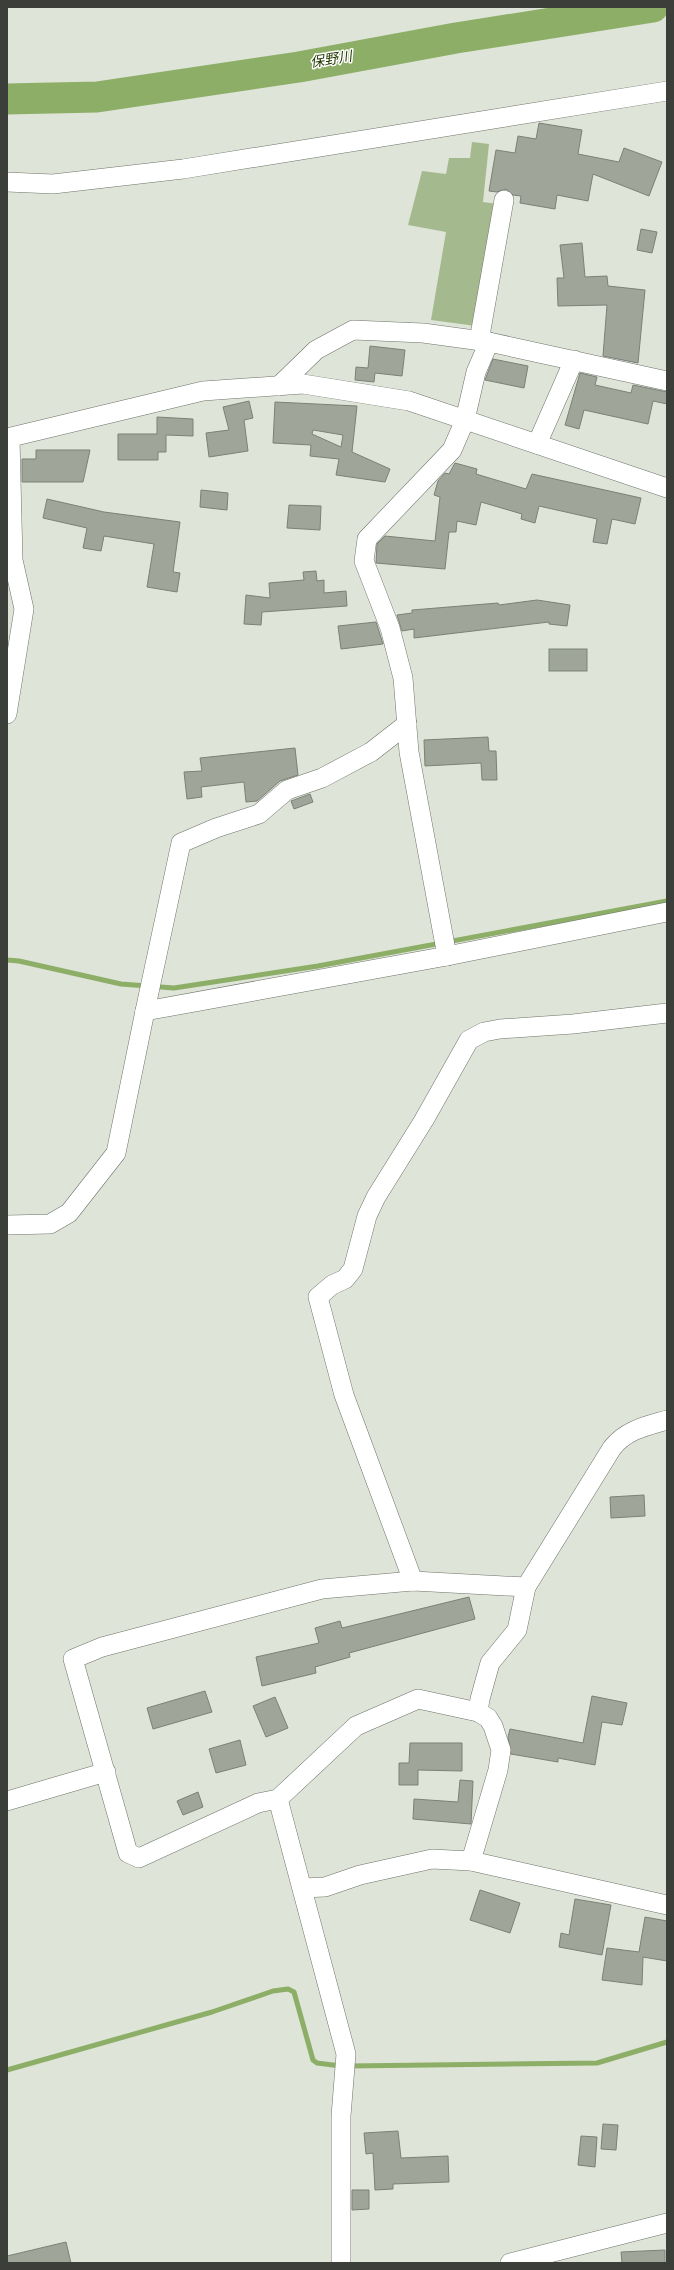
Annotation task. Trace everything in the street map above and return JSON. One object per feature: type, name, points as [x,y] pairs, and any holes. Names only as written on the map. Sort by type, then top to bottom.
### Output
[{"type":"street","points":[[7,182],[53,184],[183,169],[667,91]]},
{"type":"street","points":[[447,956],[409,752],[403,678],[390,628],[364,561],[367,539],[452,450],[465,420],[484,342],[504,200]]},
{"type":"street","points":[[279,386],[316,350],[353,330],[422,333],[484,342],[667,381]]},
{"type":"street","points":[[537,444],[574,360]]},
{"type":"street","points":[[7,714],[24,609],[13,560],[8,438],[203,391],[303,384],[409,401],[667,488]]},
{"type":"street","points":[[7,1225],[50,1224],[69,1213],[116,1153],[151,976],[181,843],[216,828],[260,814],[287,790],[322,778],[371,752],[407,724]]},
{"type":"street","points":[[145,1011],[447,956],[667,912]]},
{"type":"street","points":[[413,1581],[344,1395],[318,1297],[332,1285],[345,1279],[353,1269],[366,1216],[376,1197],[424,1120],[469,1040],[484,1032],[500,1029],[573,1024],[667,1013]]},
{"type":"street","points":[[478,1712],[480,1698],[490,1663],[517,1630],[526,1587],[618,1440],[634,1429],[667,1420]]},
{"type":"street","points":[[471,1861],[498,1770],[501,1750],[493,1726],[488,1718],[478,1712],[418,1699],[356,1726],[278,1799],[258,1803],[138,1858],[128,1853],[73,1659],[102,1647],[322,1589],[413,1581],[526,1587]]},
{"type":"street","points":[[7,1801],[106,1772]]},
{"type":"street","points":[[278,1799],[346,2054],[340,2116],[340,2263]]},
{"type":"street","points":[[302,1888],[325,1887],[360,1875],[432,1859],[471,1861],[667,1905]]},
{"type":"street","points":[[510,2263],[667,2223]]},
{"type":"green space","points":[[472,142],[489,144],[483,202],[498,204],[476,326],[431,320],[446,232],[408,225],[422,171],[446,174],[449,158],[470,158]]},
{"type":"building","points":[[539,123],[582,130],[578,154],[619,162],[624,148],[662,162],[649,196],[593,174],[588,201],[557,195],[555,209],[520,203],[521,196],[513,195],[506,189],[497,192],[489,191],[496,150],[515,153],[518,136],[536,139]]},
{"type":"building","points":[[641,229],[657,232],[652,253],[637,250]]},
{"type":"building","points":[[582,243],[585,277],[607,276],[608,286],[645,290],[638,363],[603,356],[607,305],[558,306],[557,278],[564,278],[560,245]]},
{"type":"building","points":[[370,346],[405,350],[402,376],[375,373],[374,382],[355,380],[356,367],[368,368]]},
{"type":"building","points":[[493,359],[528,366],[524,388],[485,380]]},
{"type":"building","points":[[580,373],[597,377],[595,385],[631,393],[633,385],[667,392],[667,404],[653,401],[648,424],[584,410],[579,429],[565,425]]},
{"type":"building","points":[[249,401],[253,418],[244,420],[248,451],[209,457],[206,433],[229,430],[223,407]]},
{"type":"building","points":[[275,402],[357,406],[352,452],[390,469],[385,482],[336,475],[339,459],[310,456],[311,445],[273,443]],"holes":[[[313,430],[343,435],[341,447],[312,434]]]},
{"type":"building","points":[[157,417],[193,419],[193,436],[166,435],[166,452],[158,452],[158,460],[118,460],[118,434],[157,434]]},
{"type":"building","points":[[36,450],[90,450],[83,482],[22,482],[22,459],[36,459]]},
{"type":"building","points":[[455,463],[477,469],[476,474],[526,489],[532,474],[641,498],[635,524],[612,519],[607,544],[593,542],[597,519],[539,506],[535,523],[521,519],[522,514],[481,502],[476,525],[457,521],[456,532],[449,532],[445,569],[376,563],[377,544],[385,536],[435,541],[440,497],[434,495],[438,481],[445,473],[449,474]]},
{"type":"building","points":[[201,490],[228,493],[227,510],[200,507]]},
{"type":"building","points":[[47,499],[104,512],[180,522],[173,572],[180,573],[177,592],[147,587],[154,544],[104,536],[101,551],[83,548],[87,528],[43,518]]},
{"type":"building","points":[[289,505],[321,506],[320,530],[287,528]]},
{"type":"building","points":[[316,571],[317,581],[324,580],[324,593],[346,591],[347,606],[262,612],[261,625],[244,624],[246,595],[270,598],[269,583],[304,580],[303,572]]},
{"type":"building","points":[[537,600],[570,605],[567,626],[549,624],[549,622],[414,638],[414,629],[402,631],[397,615],[412,613],[412,610],[498,603],[499,605]]},
{"type":"building","points":[[376,622],[383,644],[341,649],[338,626]]},
{"type":"building","points":[[549,649],[587,649],[587,671],[549,671]]},
{"type":"building","points":[[488,737],[489,751],[496,751],[497,780],[482,780],[481,763],[425,766],[424,740]]},
{"type":"building","points":[[295,748],[298,775],[280,781],[257,801],[246,802],[244,782],[201,787],[202,797],[187,799],[184,772],[202,771],[200,758]]},
{"type":"building","points":[[310,794],[313,802],[294,809],[291,801]]},
{"type":"building","points":[[644,1495],[645,1516],[611,1518],[610,1497]]},
{"type":"building","points":[[469,1597],[475,1619],[349,1653],[350,1657],[315,1667],[316,1673],[262,1686],[256,1657],[319,1643],[315,1628],[340,1621],[342,1628]]},
{"type":"building","points":[[205,1691],[212,1712],[153,1729],[147,1708]]},
{"type":"building","points":[[592,1696],[627,1703],[622,1725],[602,1722],[595,1765],[558,1758],[558,1762],[511,1754],[508,1737],[510,1729],[583,1743]]},
{"type":"building","points":[[275,1697],[288,1728],[266,1737],[253,1706]]},
{"type":"building","points":[[240,1740],[246,1765],[216,1773],[209,1749]]},
{"type":"building","points":[[410,1743],[462,1743],[462,1771],[418,1770],[418,1785],[399,1785],[399,1763],[409,1763]]},
{"type":"building","points":[[460,1780],[473,1781],[471,1824],[413,1819],[414,1799],[458,1802]]},
{"type":"building","points":[[198,1792],[203,1807],[183,1815],[177,1801]]},
{"type":"building","points":[[480,1890],[520,1903],[510,1933],[470,1920]]},
{"type":"building","points":[[575,1899],[611,1905],[602,1955],[559,1947],[561,1933],[569,1935]]},
{"type":"building","points":[[645,1917],[667,1921],[667,1961],[643,1957],[642,1985],[602,1980],[607,1948],[639,1952]]},
{"type":"building","points":[[603,2124],[618,2125],[616,2150],[601,2149]]},
{"type":"building","points":[[398,2131],[401,2158],[448,2156],[449,2182],[393,2184],[393,2189],[375,2190],[373,2153],[366,2154],[364,2133]]},
{"type":"building","points":[[581,2136],[597,2137],[595,2167],[578,2165]]},
{"type":"building","points":[[352,2190],[369,2190],[369,2209],[352,2210]]},
{"type":"building","points":[[66,2242],[71,2263],[7,2263],[7,2256]]},
{"type":"building","points":[[665,2250],[665,2263],[622,2263],[621,2252]]},
{"type":"waterway","name":"保野川","points":[[7,99],[97,97],[299,67],[456,38],[653,7]]},
{"type":"waterway","points":[[7,960],[19,961],[121,984],[174,988],[318,966],[667,901]]},
{"type":"waterway","points":[[7,2070],[212,2012],[273,1991],[288,1989],[294,1992],[313,2060],[317,2063],[341,2066]]},
{"type":"waterway","points":[[349,2066],[597,2063],[667,2042]]}]
